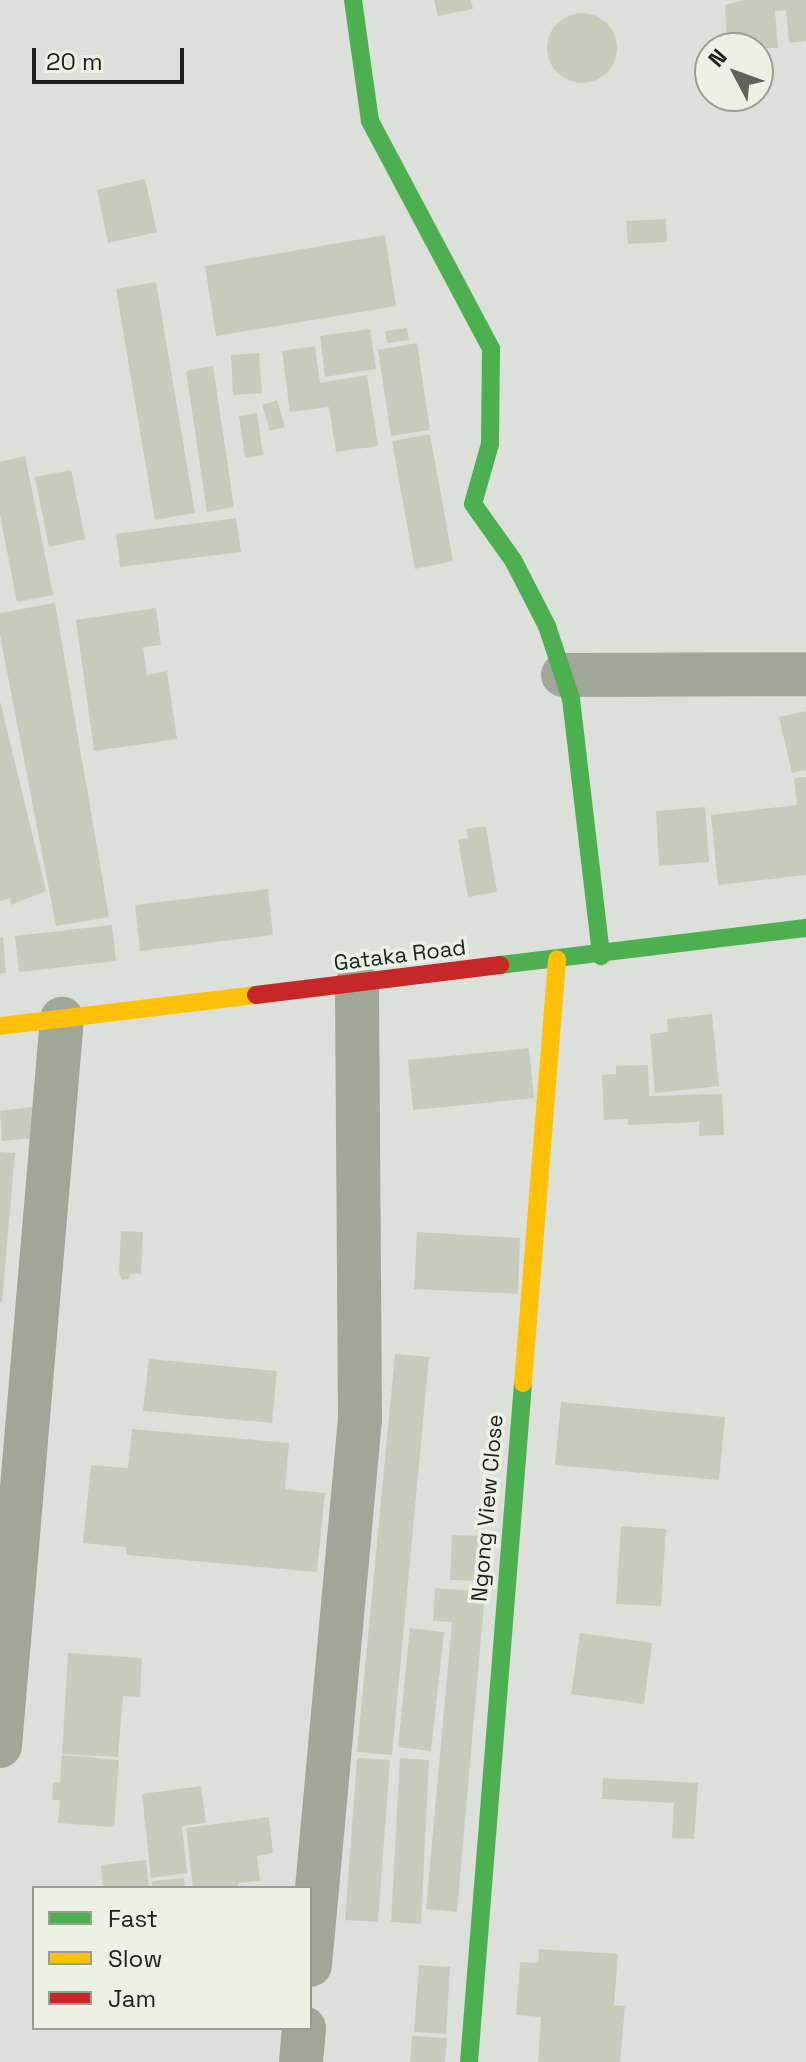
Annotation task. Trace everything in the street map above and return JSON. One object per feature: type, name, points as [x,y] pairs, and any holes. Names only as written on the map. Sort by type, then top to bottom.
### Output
[{"type":"street","points":[[353,0],[370,121],[491,349],[490,444],[473,504],[534,599],[571,699],[601,956]]},
{"type":"street","points":[[563,675],[806,674]]},
{"type":"street","name":"Gataka Road","points":[[0,1026],[601,956],[806,928]]},
{"type":"street","name":"Ngong View Close","points":[[469,2062],[557,959]]},
{"type":"street","points":[[312,1943],[360,1419],[357,985]]},
{"type":"street","points":[[0,1746],[62,1019]]},
{"type":"street","points":[[301,2062],[304,2030]]},
{"type":"building","points":[[434,0],[471,0],[473,9],[438,16]]},
{"type":"building","points":[[744,0],[806,0],[806,41],[789,43],[786,10],[775,11],[778,48],[774,48],[774,32],[727,32],[725,5]]},
{"type":"building","points":[[582,13],[607,23],[617,48],[607,73],[582,83],[557,73],[547,48],[557,23]]},
{"type":"building","points":[[145,179],[157,232],[108,243],[97,190]]},
{"type":"building","points":[[666,219],[667,242],[628,244],[626,221]]},
{"type":"building","points":[[385,235],[396,306],[216,336],[205,266]]},
{"type":"building","points":[[156,282],[195,513],[155,520],[116,289]]},
{"type":"building","points":[[407,328],[409,340],[387,343],[385,331]]},
{"type":"building","points":[[370,329],[376,369],[325,377],[320,336]]},
{"type":"building","points":[[417,343],[430,430],[391,436],[378,350]]},
{"type":"building","points":[[315,346],[320,383],[367,375],[378,446],[336,452],[329,407],[290,412],[282,351]]},
{"type":"building","points":[[259,353],[262,393],[233,395],[231,355]]},
{"type":"building","points":[[213,366],[234,507],[207,512],[186,371]]},
{"type":"building","points":[[277,400],[285,427],[270,431],[262,405]]},
{"type":"building","points":[[257,413],[263,455],[245,458],[239,416]]},
{"type":"building","points":[[430,434],[453,561],[415,569],[392,441]]},
{"type":"building","points":[[25,456],[53,595],[17,602],[0,515],[0,462]]},
{"type":"building","points":[[71,470],[85,539],[49,547],[35,477]]},
{"type":"building","points":[[236,518],[241,552],[120,567],[116,534]]},
{"type":"building","points":[[55,603],[109,917],[56,926],[0,635],[0,613]]},
{"type":"building","points":[[156,608],[161,645],[143,647],[147,675],[167,671],[177,739],[94,751],[76,620]]},
{"type":"building","points":[[0,701],[46,891],[11,905],[10,898],[0,901]]},
{"type":"building","points":[[806,711],[806,770],[792,773],[779,717]]},
{"type":"building","points":[[806,777],[806,875],[718,885],[711,815],[797,805],[794,778]]},
{"type":"building","points":[[705,807],[709,862],[659,866],[656,811]]},
{"type":"building","points":[[486,826],[497,892],[468,897],[458,840],[468,838],[466,829]]},
{"type":"building","points":[[268,889],[273,935],[140,951],[135,905]]},
{"type":"building","points":[[112,925],[116,961],[19,972],[15,936]]},
{"type":"building","points":[[3,937],[6,973],[0,974],[0,938]]},
{"type":"building","points":[[712,1014],[719,1086],[655,1093],[650,1034],[668,1032],[667,1019]]},
{"type":"building","points":[[529,1048],[534,1098],[413,1110],[408,1060]]},
{"type":"building","points":[[648,1065],[649,1096],[722,1094],[724,1135],[699,1136],[699,1122],[628,1125],[628,1119],[604,1120],[602,1075],[616,1074],[616,1066]]},
{"type":"building","points":[[49,1105],[52,1136],[2,1141],[0,1111]]},
{"type":"building","points":[[0,1152],[15,1153],[2,1302],[0,1302]]},
{"type":"building","points":[[121,1231],[143,1232],[141,1274],[130,1274],[129,1279],[122,1280],[119,1272]]},
{"type":"building","points":[[417,1232],[520,1238],[518,1294],[414,1289]]},
{"type":"building","points":[[395,1354],[429,1357],[392,1755],[357,1752]]},
{"type":"building","points":[[149,1359],[277,1371],[272,1423],[143,1411]]},
{"type":"building","points":[[561,1402],[725,1417],[719,1480],[555,1465]]},
{"type":"building","points":[[132,1429],[289,1443],[285,1489],[325,1493],[317,1572],[126,1555],[126,1547],[83,1543],[91,1465],[128,1468]]},
{"type":"building","points":[[621,1526],[666,1529],[661,1606],[616,1604]]},
{"type":"building","points":[[452,1535],[492,1536],[490,1581],[450,1580]]},
{"type":"building","points":[[435,1588],[485,1592],[457,1912],[426,1909],[452,1622],[433,1621]]},
{"type":"building","points":[[410,1628],[444,1632],[431,1751],[398,1747]]},
{"type":"building","points":[[580,1633],[652,1643],[644,1704],[571,1694]]},
{"type":"building","points":[[68,1653],[142,1658],[140,1697],[123,1696],[118,1757],[62,1754]]},
{"type":"building","points":[[62,1755],[119,1760],[114,1827],[58,1823],[60,1800],[52,1800],[53,1782],[60,1782]]},
{"type":"building","points":[[357,1758],[390,1760],[378,1922],[345,1920]]},
{"type":"building","points":[[400,1758],[429,1760],[421,1924],[391,1922]]},
{"type":"building","points":[[603,1778],[698,1783],[694,1839],[672,1838],[674,1803],[602,1799]]},
{"type":"building","points":[[201,1786],[206,1823],[182,1826],[187,1873],[151,1878],[142,1794]]},
{"type":"building","points":[[269,1817],[273,1853],[257,1856],[260,1881],[238,1883],[238,1886],[193,1886],[186,1828]]},
{"type":"building","points":[[146,1860],[149,1886],[103,1886],[101,1865]]},
{"type":"building","points":[[184,1878],[185,1886],[152,1886],[152,1881]]},
{"type":"building","points":[[539,1949],[618,1954],[614,2005],[625,2006],[620,2062],[538,2062],[541,2017],[516,2015],[520,1962],[538,1963]]},
{"type":"building","points":[[419,1965],[450,1967],[446,2034],[414,2032]]},
{"type":"building","points":[[412,2036],[447,2038],[445,2062],[410,2062]]},
{"type":"traffic: fast","points":[[353,0],[370,121],[491,349],[490,444],[473,504],[513,560],[547,626],[571,699],[601,956]]},
{"type":"traffic: fast","points":[[500,965],[806,928]]},
{"type":"traffic: fast","points":[[469,2062],[523,1383]]},
{"type":"traffic: slow","points":[[523,1383],[557,959]]},
{"type":"traffic: slow","points":[[0,1026],[256,995]]},
{"type":"traffic: jam","points":[[256,995],[500,965]]}]
